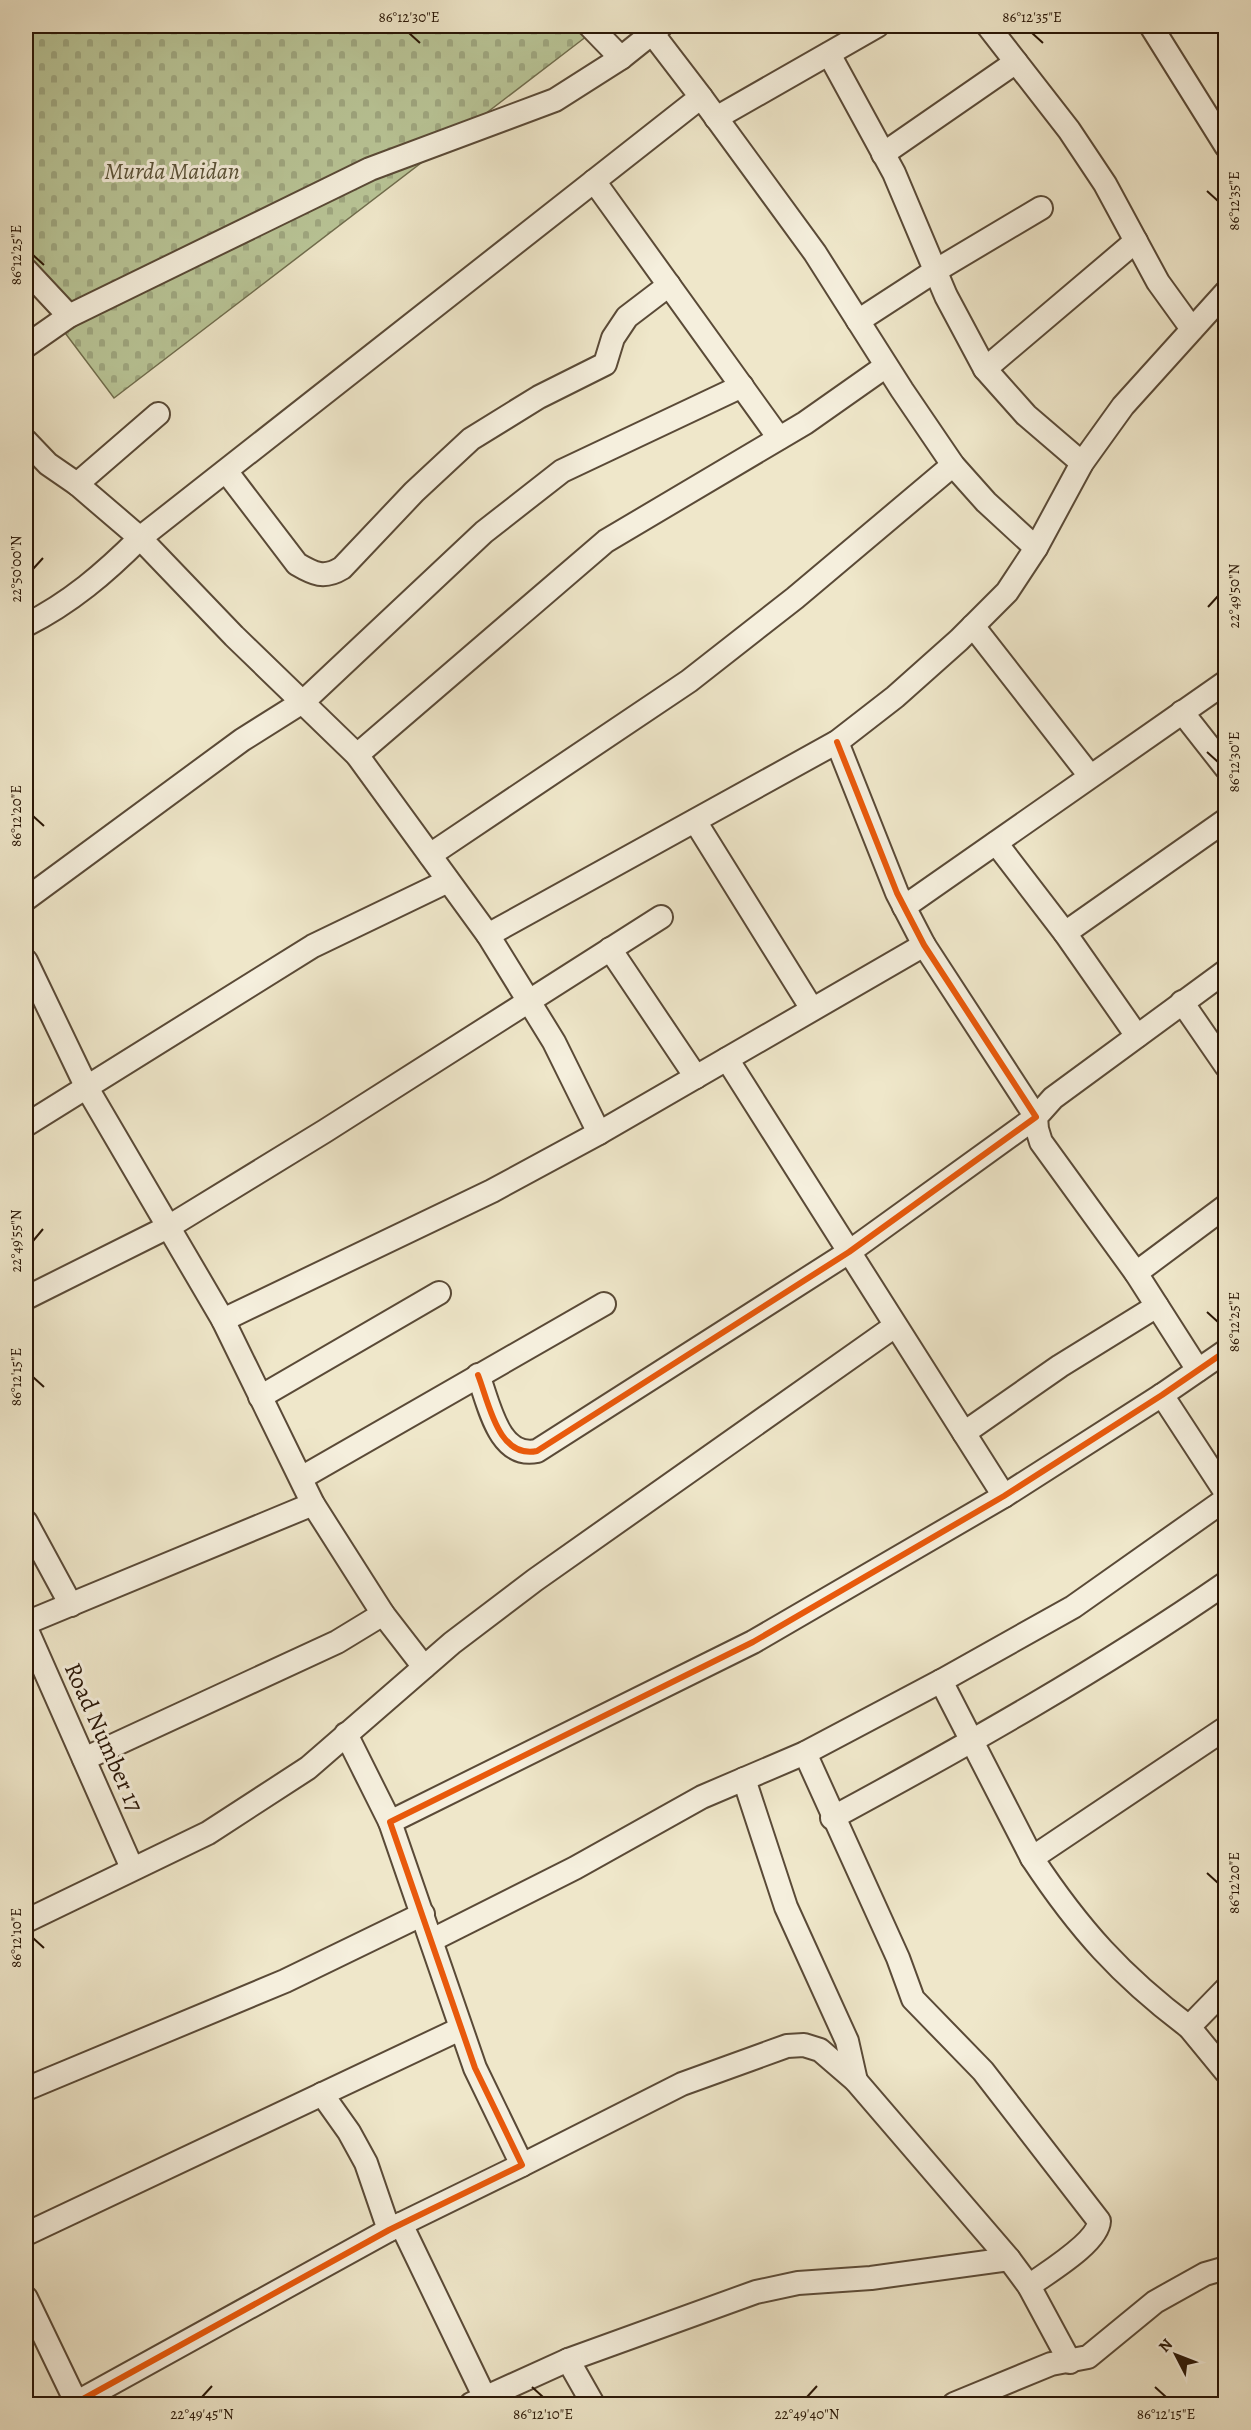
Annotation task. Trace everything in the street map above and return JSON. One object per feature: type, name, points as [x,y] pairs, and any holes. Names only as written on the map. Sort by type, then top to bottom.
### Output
[{"type":"street","points":[[590,26],[621,58]]},
{"type":"street","points":[[716,118],[877,26]]},
{"type":"street","points":[[988,26],[1070,130],[1105,184],[1158,282],[1192,329]]},
{"type":"street","points":[[1151,26],[1226,146]]},
{"type":"street","points":[[26,346],[69,316],[370,169],[555,100],[621,58],[657,29],[701,97],[815,253],[886,366],[953,465],[986,502],[1036,548]]},
{"type":"street","points":[[829,54],[883,154],[935,271],[985,369],[1026,415],[1082,463]]},
{"type":"street","points":[[883,154],[1016,62]]},
{"type":"street","points":[[26,625],[48,614],[104,574],[140,538],[701,97]]},
{"type":"street","points":[[594,181],[779,438]]},
{"type":"street","points":[[858,321],[935,271],[1041,208]]},
{"type":"street","points":[[985,369],[1136,241]]},
{"type":"street","points":[[26,270],[69,316]]},
{"type":"street","points":[[226,471],[297,564],[312,573],[332,574],[342,568],[414,492],[471,439],[539,397],[605,364],[613,338],[627,317],[669,285]]},
{"type":"street","points":[[488,935],[837,742],[895,697],[1007,592],[1036,548],[1082,463],[1123,406],[1226,292]]},
{"type":"street","points":[[357,754],[606,541],[779,438],[886,366]]},
{"type":"street","points":[[26,898],[233,746],[304,701],[484,532],[562,471],[742,386]]},
{"type":"street","points":[[77,484],[158,414]]},
{"type":"street","points":[[26,441],[48,464],[77,484],[140,538],[217,619],[357,754],[488,935],[530,1000],[554,1042],[599,1133]]},
{"type":"street","points":[[430,855],[689,681],[795,598],[953,465]]},
{"type":"street","points":[[973,626],[1090,777]]},
{"type":"street","points":[[904,907],[1226,682]]},
{"type":"street","points":[[1182,712],[1226,768]]},
{"type":"street","points":[[837,742],[904,907],[924,945],[1036,1118],[1041,1142],[1136,1273],[1198,1370]]},
{"type":"street","points":[[1065,933],[1226,820]]},
{"type":"street","points":[[694,821],[812,1009]]},
{"type":"street","points":[[996,843],[1065,933],[1137,1036]]},
{"type":"street","points":[[26,1125],[314,946],[448,881]]},
{"type":"street","points":[[26,1298],[170,1226],[325,1131],[661,917]]},
{"type":"street","points":[[223,1320],[492,1191],[599,1133],[924,945]]},
{"type":"street","points":[[610,949],[696,1077]]},
{"type":"street","points":[[26,961],[87,1088],[170,1226],[223,1320],[313,1504],[383,1614],[424,1667]]},
{"type":"street","points":[[478,1375],[504,1439],[512,1448],[525,1454],[537,1451],[849,1252],[1036,1118],[1053,1098],[1226,970]]},
{"type":"street","points":[[1182,1002],[1226,1066]]},
{"type":"street","points":[[727,1059],[1004,1496]]},
{"type":"street","points":[[1136,1273],[1226,1206]]},
{"type":"street","points":[[260,1397],[440,1293]]},
{"type":"street","points":[[301,1478],[604,1304]]},
{"type":"street","points":[[964,1433],[1060,1366],[1157,1306]]},
{"type":"street","points":[[26,1921],[208,1833],[308,1768],[424,1667],[535,1580],[895,1326]]},
{"type":"street","points":[[390,1822],[753,1642],[1004,1496],[1162,1395],[1226,1351]]},
{"type":"street","points":[[1162,1395],[1226,1493]]},
{"type":"street","points":[[432,1940],[574,1868],[702,1797],[805,1753],[941,1681],[1073,1607],[1226,1499]]},
{"type":"street","points":[[26,1623],[313,1504]]},
{"type":"street","points":[[26,1522],[71,1605]]},
{"type":"street","points":[[832,1818],[974,1741],[1128,1648],[1226,1582]]},
{"type":"street","points":[[84,1759],[337,1642],[383,1614]]},
{"type":"street","name":"Road Number 17","points":[[26,1628],[132,1868]]},
{"type":"street","points":[[941,1681],[974,1741],[1032,1858],[1063,1905],[1113,1964],[1189,2027],[1226,2072]]},
{"type":"street","points":[[1032,1858],[1226,1728]]},
{"type":"street","points":[[346,1734],[390,1822],[475,2068],[522,2165]]},
{"type":"street","points":[[805,1753],[832,1818],[898,1958],[913,1999],[983,2071],[1099,2221],[1095,2234],[1085,2244],[1029,2286]]},
{"type":"street","points":[[744,1779],[786,1907],[847,2041],[856,2081]]},
{"type":"street","points":[[26,2089],[285,1981],[423,1914]]},
{"type":"street","points":[[1189,2027],[1226,1989]]},
{"type":"street","points":[[26,2234],[460,2029]]},
{"type":"street","points":[[26,2298],[76,2404],[395,2227],[682,2084],[787,2046],[804,2045],[820,2050],[856,2081],[1009,2259],[1029,2286],[1070,2362]]},
{"type":"street","points":[[322,2094],[349,2132],[366,2163],[478,2401],[568,2360],[766,2290],[798,2283],[871,2278],[1009,2259]]},
{"type":"street","points":[[954,2404],[1051,2364],[1088,2357],[1155,2302],[1205,2274],[1226,2268]]},
{"type":"street","points":[[568,2360],[593,2404]]},
{"type":"green space","name":"Murda Maidan","points":[[26,26],[578,26],[587,36],[114,398],[26,281]]},
{"type":"cycle path","points":[[478,1375],[491,1413],[504,1438],[513,1446],[524,1451],[537,1451],[849,1252],[1036,1117],[924,945],[897,893],[837,742]]},
{"type":"cycle path","points":[[74,2404],[389,2230],[522,2165],[475,2068],[390,1822],[753,1642],[1004,1496],[1162,1395],[1226,1351]]}]
